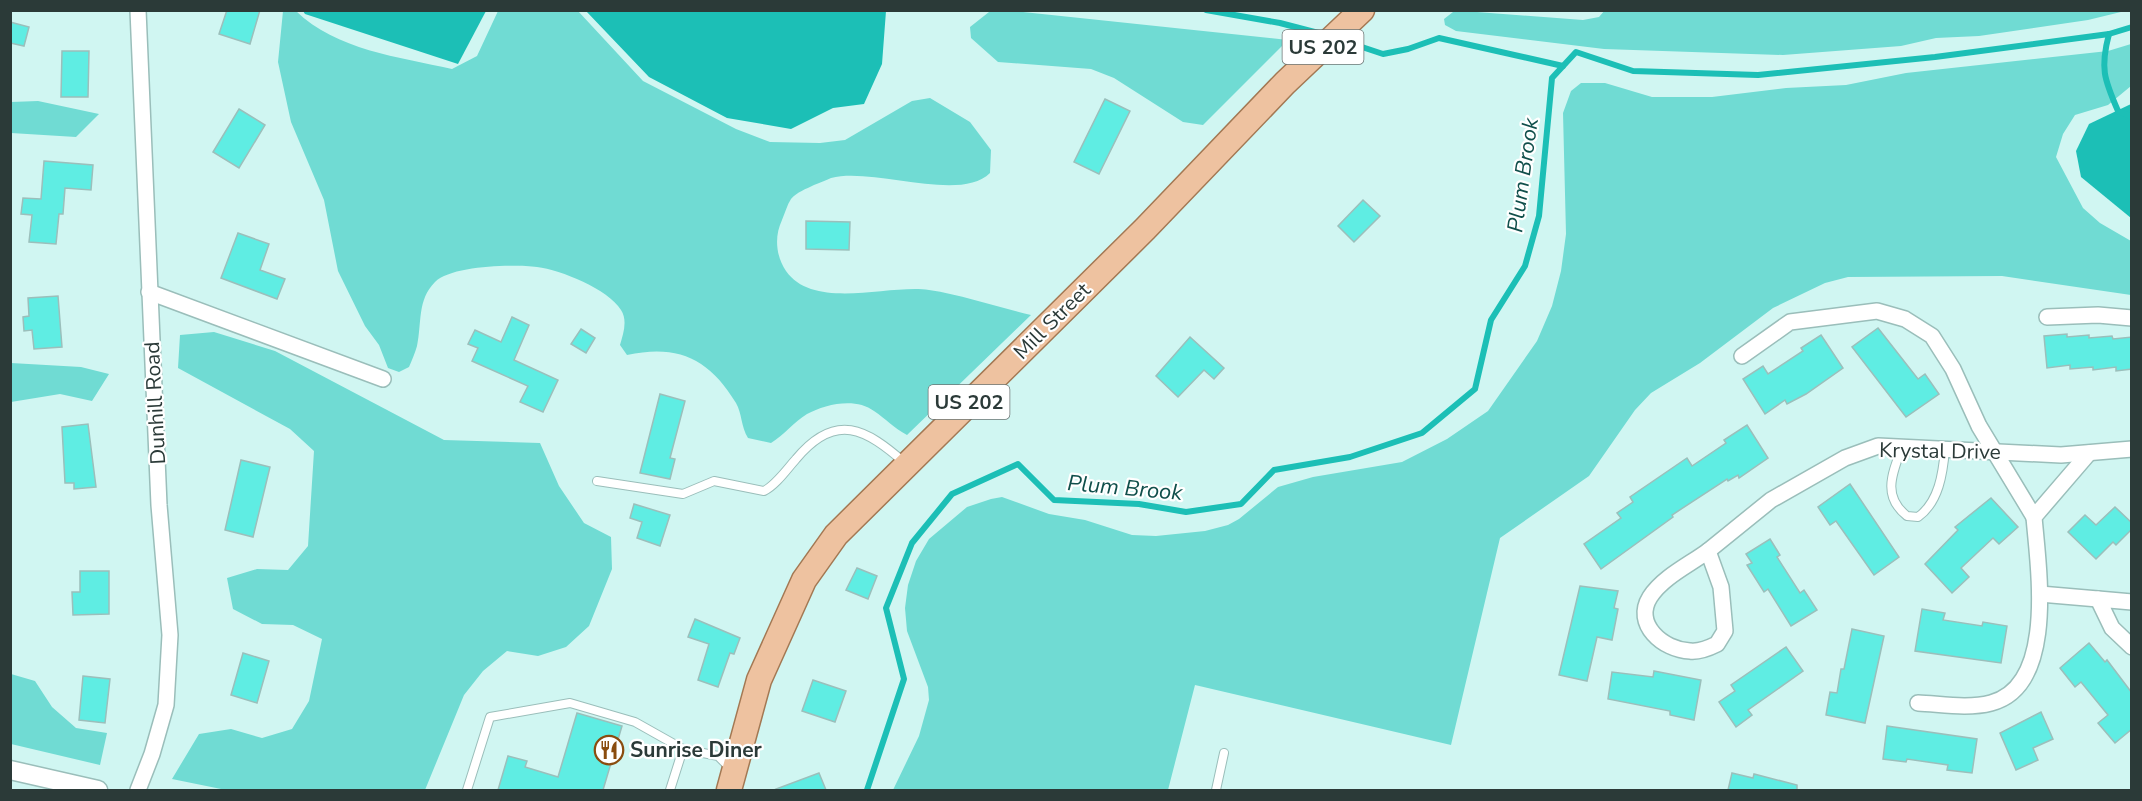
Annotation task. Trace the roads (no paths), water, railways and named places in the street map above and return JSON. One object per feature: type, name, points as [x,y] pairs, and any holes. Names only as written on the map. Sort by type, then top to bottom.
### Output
[{"type":"main road","name":"Mill Street","points":[[732,784],[759,680],[804,580],[836,536],[1145,229],[1285,83],[1362,10]]},
{"type":"street","name":"Dunhill Road","points":[[138,10],[159,505],[170,635],[166,705],[152,754],[138,790]]},
{"type":"street","points":[[149,292],[383,380]]},
{"type":"street","points":[[1742,356],[1790,322],[1833,314],[1877,311],[1905,319],[1932,336],[1953,369],[1979,426],[2034,517],[2040,594],[2039,632],[2025,677],[2012,693],[1992,703],[1959,706],[1918,703]]},
{"type":"street","points":[[2047,317],[2098,315],[2132,318]]},
{"type":"street","name":"Krystal Drive","points":[[1708,551],[1721,586],[1725,631],[1717,644],[1689,651],[1669,644],[1648,631],[1643,615],[1649,598],[1659,586],[1708,551],[1771,500],[1845,458],[1878,446],[2061,455],[2132,449]]},
{"type":"street","points":[[2034,517],[2089,453]]},
{"type":"street","points":[[2040,594],[2132,603]]},
{"type":"street","points":[[2098,599],[2112,628],[2132,647]]},
{"type":"street","points":[[10,770],[98,790]]},
{"type":"lane","points":[[597,481],[683,494],[714,481],[764,491],[808,444],[831,432],[843,429],[874,437],[906,464]]},
{"type":"lane","points":[[1902,447],[1890,488],[1892,500],[1907,516],[1918,517],[1925,512],[1939,485],[1945,449]]},
{"type":"lane","points":[[467,790],[490,717],[570,703],[635,722],[683,749],[718,756],[732,784]]},
{"type":"lane","points":[[670,790],[683,749]]},
{"type":"lane","points":[[1216,790],[1224,753]]},
{"type":"waterway","points":[[1206,10],[1280,23],[1326,35]]},
{"type":"waterway","name":"Plum Brook","points":[[867,790],[904,679],[886,608],[912,543],[952,494],[1018,464],[1054,500],[1139,504],[1186,512],[1241,504],[1274,470],[1350,457],[1422,433],[1475,389],[1491,320],[1525,266],[1539,216],[1552,78],[1576,52],[1633,71],[1758,75],[1935,57],[2109,34],[2132,27]]},
{"type":"waterway","points":[[2109,34],[2104,65],[2109,90],[2118,111],[2132,117]]},
{"type":"waterway","points":[[1338,39],[1383,54],[1408,49],[1439,38],[1563,66]]},
{"type":"place","name":"Sunrise Diner","points":[[609,750]]}]
